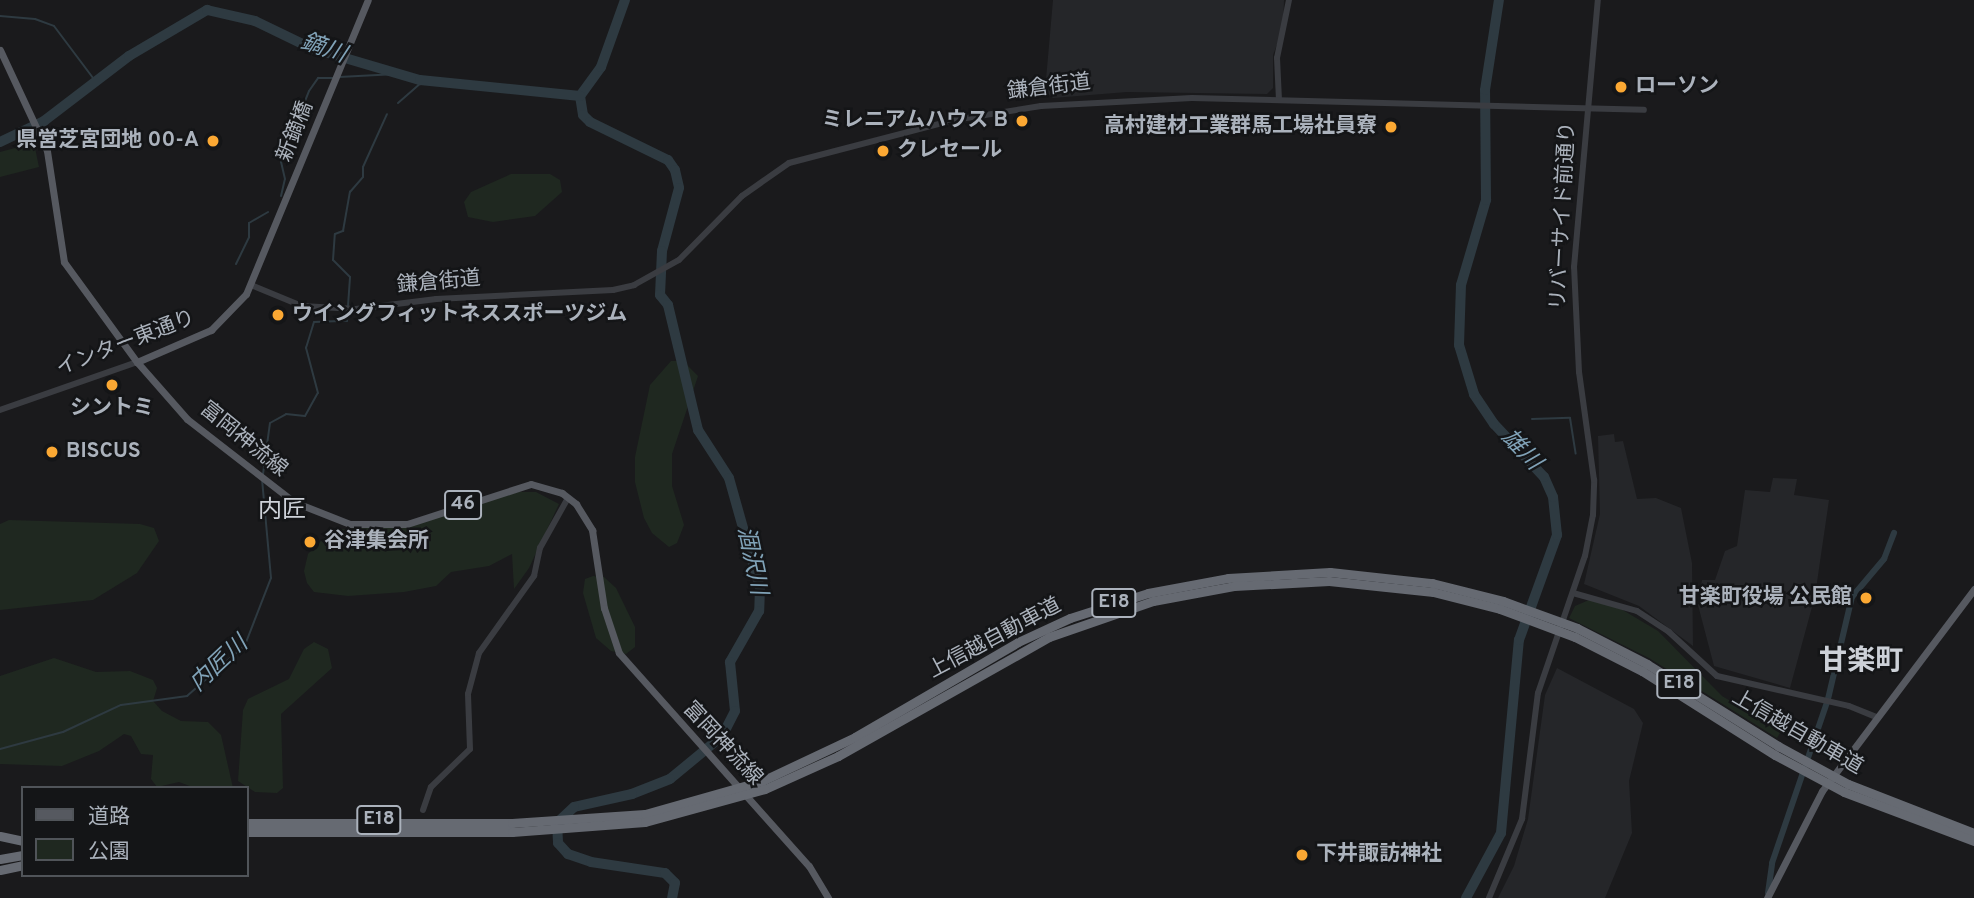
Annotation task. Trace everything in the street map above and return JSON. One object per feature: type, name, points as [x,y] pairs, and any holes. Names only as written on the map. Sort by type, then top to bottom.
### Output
[{"type":"highway","name":"上信越自動車道","points":[[248,832],[619,826],[696,811],[763,785],[855,737],[1018,642],[1070,618],[1148,593],[1228,578],[1330,572],[1407,579],[1502,605],[1635,657],[1776,750],[1846,788],[1974,841]]},
{"type":"highway","name":"上信越自動車道","points":[[1846,788],[1974,833]]},
{"type":"highway","name":"上信越自動車道","points":[[248,822],[512,828]]},
{"type":"highway","points":[[0,836],[21,841]]},
{"type":"highway","points":[[0,859],[21,855]]},
{"type":"highway","points":[[0,869],[21,864]]},
{"type":"main road","name":"新鏑橋","points":[[267,251],[368,0]]},
{"type":"main road","name":"富岡神流線","points":[[0,50],[47,151],[64,262],[137,362],[187,419],[222,450],[296,503],[328,518],[364,526],[407,524],[531,484],[551,488],[569,498],[592,530],[608,626],[619,653],[809,866],[828,898]]},
{"type":"main road","name":"インター東通り","points":[[137,362],[211,330],[251,285],[267,251]]},
{"type":"main road","points":[[1767,898],[1819,795],[1875,717],[1974,589]]},
{"type":"street","points":[[1279,100],[1277,58],[1289,0]]},
{"type":"street","name":"リバーサイド前通り","points":[[1489,898],[1522,819],[1538,692],[1591,533],[1594,476],[1574,315],[1598,0]]},
{"type":"street","name":"鎌倉街道","points":[[251,285],[302,306],[356,309],[634,285],[679,260],[760,181],[789,163],[821,151],[954,120],[1041,106],[1135,97],[1588,110]]},
{"type":"street","points":[[1588,110],[1644,110]]},
{"type":"street","name":"インター東通り","points":[[0,410],[137,362]]},
{"type":"street","points":[[423,810],[431,788],[470,749],[468,694],[479,653],[534,576],[540,548],[569,498]]},
{"type":"street","points":[[1573,593],[1637,611],[1670,632],[1717,676],[1849,706],[1875,717]]},
{"type":"shaded area","points":[[1053,0],[1284,0],[1283,29],[1273,55],[1273,88],[1267,94],[1127,92],[1053,98],[1045,91]]},
{"type":"shaded area","points":[[1614,434],[1615,442],[1623,441],[1637,499],[1656,498],[1681,508],[1692,563],[1693,646],[1639,606],[1584,584],[1600,514],[1598,436]]},
{"type":"shaded area","points":[[1773,478],[1797,479],[1794,495],[1829,500],[1815,596],[1790,688],[1714,666],[1698,605],[1702,580],[1715,580],[1725,551],[1737,546],[1745,490],[1770,492]]},
{"type":"shaded area","points":[[1557,668],[1634,709],[1643,723],[1629,781],[1632,833],[1605,898],[1498,898],[1514,866],[1528,819],[1545,695]]},
{"type":"green space","points":[[34,143],[39,167],[0,177],[0,152]]},
{"type":"green space","points":[[511,174],[550,174],[560,180],[562,192],[535,216],[493,222],[468,217],[464,202],[471,192]]},
{"type":"green space","points":[[671,361],[683,361],[698,376],[672,454],[672,486],[684,525],[677,543],[669,547],[652,533],[644,518],[635,482],[635,457],[650,385]]},
{"type":"green space","points":[[519,492],[536,492],[559,504],[529,568],[514,589],[512,554],[489,566],[451,572],[436,586],[404,592],[348,596],[314,592],[307,583],[304,571],[308,554],[332,530],[398,525]]},
{"type":"green space","points":[[9,520],[140,524],[154,528],[159,541],[137,573],[93,600],[0,610],[0,524]]},
{"type":"green space","points":[[593,576],[604,577],[616,588],[635,627],[635,647],[626,654],[611,651],[596,638],[583,593],[585,579]]},
{"type":"green space","points":[[1589,600],[1616,606],[1658,631],[1722,696],[1781,731],[1777,738],[1649,658],[1569,618],[1575,606]]},
{"type":"green space","points":[[314,642],[328,649],[332,668],[281,714],[283,788],[277,793],[255,792],[238,781],[243,710],[248,699],[289,679],[304,649]]},
{"type":"green space","points":[[54,658],[96,672],[130,671],[153,680],[157,688],[153,701],[162,711],[181,721],[208,722],[221,735],[233,786],[190,786],[179,782],[156,786],[151,779],[153,755],[141,754],[131,736],[124,734],[99,751],[62,766],[0,764],[0,676]]},
{"type":"waterway","name":"鏑川","points":[[580,96],[601,67],[625,0]]},
{"type":"waterway","name":"雄川","points":[[1466,898],[1501,833],[1519,640],[1557,535],[1553,497],[1544,477],[1494,424],[1474,394],[1459,345],[1461,285],[1486,200],[1485,90],[1499,0]]},
{"type":"waterway","name":"鏑川","points":[[0,142],[44,121],[129,56],[207,10],[255,21],[311,48],[420,80],[580,96]]},
{"type":"waterway","points":[[0,16],[35,19],[54,26],[96,82]]},
{"type":"waterway","points":[[339,77],[397,74]]},
{"type":"waterway","points":[[281,196],[285,179],[281,162],[309,91],[318,78],[333,78]]},
{"type":"waterway","name":"内匠川","points":[[398,103],[423,81]]},
{"type":"waterway","name":"涸沢川","points":[[580,96],[583,115],[590,122],[668,160],[675,170],[679,188],[662,251],[660,295],[668,305],[698,430],[729,478],[760,588],[759,611],[730,662],[735,711],[722,736],[670,779],[632,794],[574,807],[557,823],[558,843],[568,854],[591,862],[665,873],[675,883],[672,898]]},
{"type":"waterway","name":"内匠川","points":[[348,306],[350,277],[333,260],[335,234],[343,231],[350,192],[363,177],[363,167],[387,114]]},
{"type":"waterway","points":[[236,264],[249,237],[249,223],[268,212]]},
{"type":"waterway","name":"内匠川","points":[[263,474],[270,423],[286,414],[305,416],[318,393],[306,348],[314,322],[347,321],[348,311]]},
{"type":"waterway","points":[[1532,419],[1570,418],[1576,454]]},
{"type":"waterway","name":"内匠川","points":[[0,749],[63,732],[121,705],[187,696],[245,645],[271,578],[262,479]]},
{"type":"waterway","points":[[1768,893],[1772,863],[1828,699],[1852,597],[1884,559],[1894,533]]},
{"type":"place","name":"ローソン","points":[[1621,87]]},
{"type":"place","name":"ミレニアムハウス B","points":[[1022,121]]},
{"type":"place","name":"高村建材工業群馬工場社員寮","points":[[1391,127]]},
{"type":"place","name":"県営芝宮団地 00-A","points":[[213,141]]},
{"type":"place","name":"クレセール","points":[[883,151]]},
{"type":"place","name":"ウイングフィットネススポーツジム","points":[[278,315]]},
{"type":"place","name":"シントミ","points":[[112,385]]},
{"type":"place","name":"BISCUS","points":[[52,452]]},
{"type":"place","name":"谷津集会所","points":[[310,542]]},
{"type":"place","name":"甘楽町役場 公民館","points":[[1866,598]]},
{"type":"place","name":"下井諏訪神社","points":[[1302,855]]},
{"type":"district","name":"内匠","points":[[282,512]]},
{"type":"district","name":"甘楽町","points":[[1861,662]]}]
